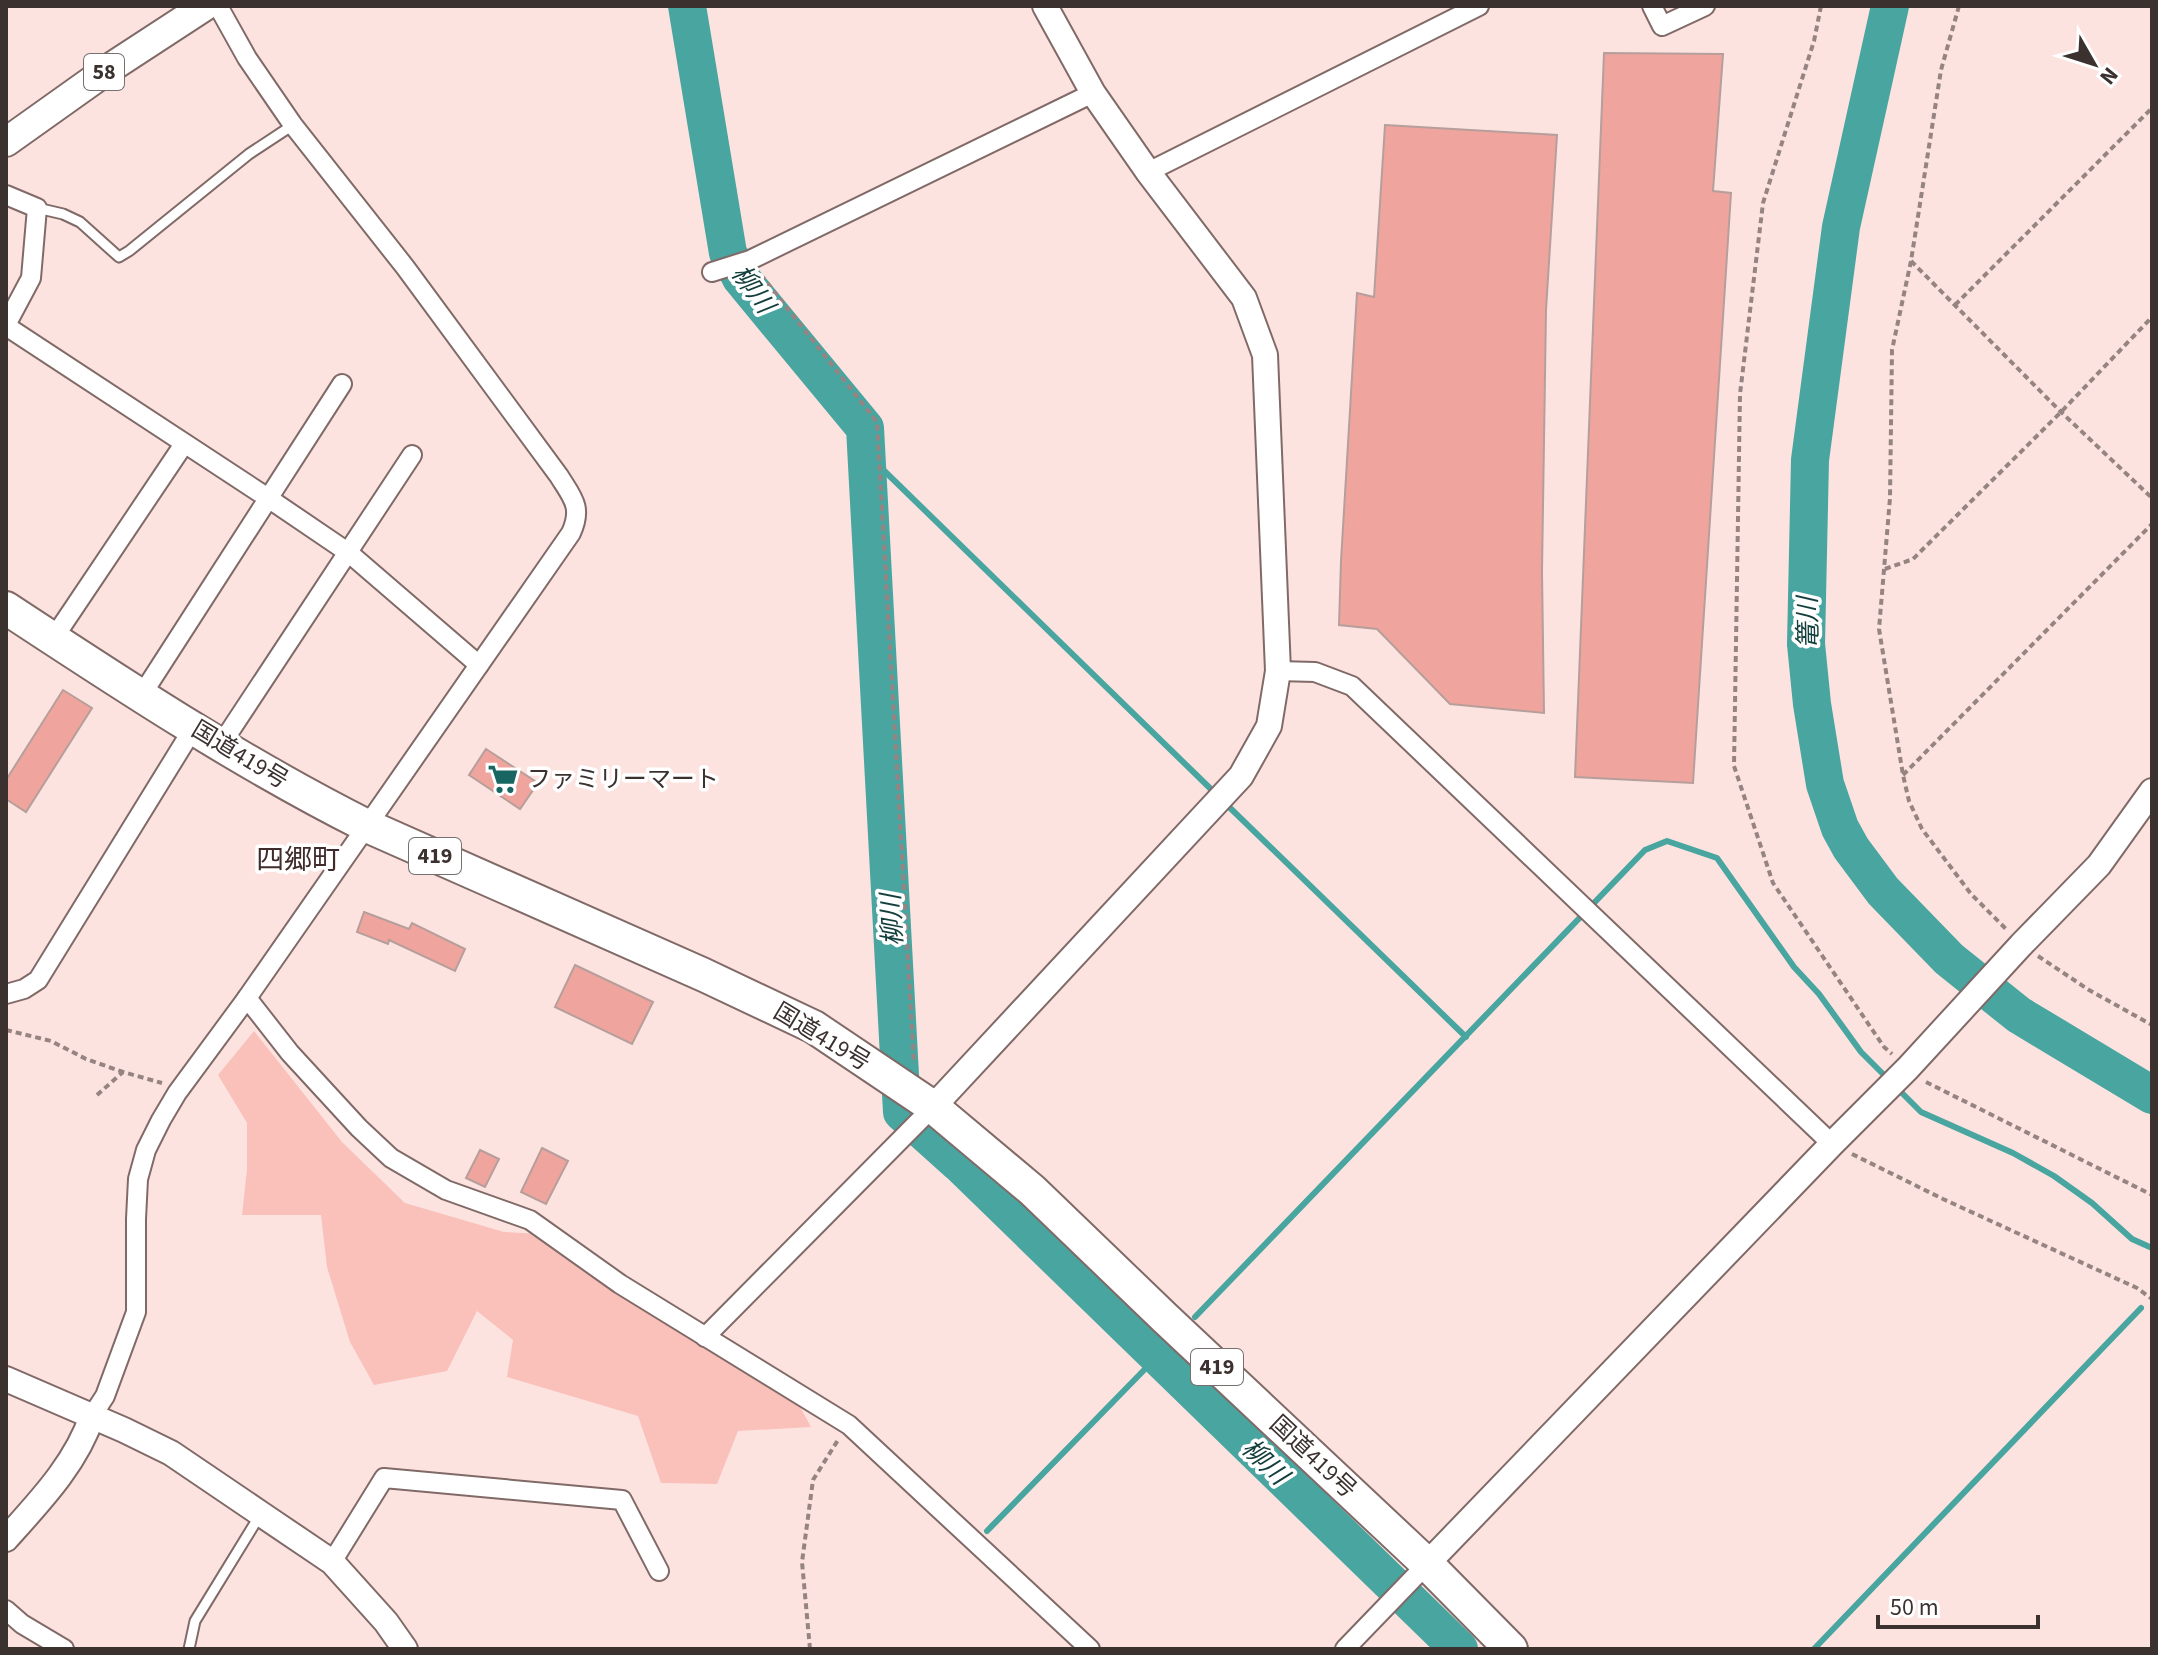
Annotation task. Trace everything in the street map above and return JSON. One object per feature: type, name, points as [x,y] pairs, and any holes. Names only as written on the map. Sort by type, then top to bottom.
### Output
[{"type":"highway","name":"国道419号","points":[[6,608],[220,746],[365,825],[814,1027],[924,1101],[1032,1190],[1420,1572],[1511,1649]]},
{"type":"main road","name":"58","points":[[6,142],[110,68],[205,6]]},
{"type":"street","points":[[6,1539],[43,1497],[85,1436],[92,1416],[105,1396],[136,1312],[138,1179],[146,1150],[179,1091],[571,533],[578,512],[559,476],[405,267],[293,125],[247,58],[218,6]]},
{"type":"street","points":[[705,1337],[907,1134],[924,1101],[1241,776],[1269,726],[1278,671],[1265,355],[1244,298],[1148,172],[1093,93],[1045,6]]},
{"type":"street","points":[[1148,172],[1479,6]]},
{"type":"street","points":[[1652,6],[1662,26],[1705,6]]},
{"type":"street","points":[[712,272],[749,260],[1093,93]]},
{"type":"street","points":[[6,195],[37,208],[31,278],[6,326],[349,553],[479,665]]},
{"type":"street","points":[[141,696],[342,384]]},
{"type":"street","points":[[53,639],[184,444]]},
{"type":"street","points":[[220,746],[412,455]]},
{"type":"street","points":[[1278,671],[1315,672],[1352,686],[1832,1144]]},
{"type":"street","points":[[6,994],[24,989],[38,980],[194,727]]},
{"type":"street","points":[[1345,1649],[1908,1068],[2099,865],[2152,791]]},
{"type":"street","points":[[247,998],[290,1053],[391,1158],[446,1190],[530,1220],[620,1284],[849,1425],[1090,1649]]},
{"type":"street","points":[[6,1379],[171,1453],[332,1562],[386,1622],[405,1649]]},
{"type":"street","points":[[332,1562],[384,1478],[622,1500],[659,1571]]},
{"type":"street","points":[[6,1610],[22,1624],[64,1649]]},
{"type":"lane","points":[[37,208],[80,222],[119,257],[249,154],[293,125]]},
{"type":"lane","points":[[189,1649],[195,1621],[261,1514]]},
{"type":"path","points":[[1821,6],[1814,41],[1763,203],[1742,379],[1734,766],[1773,883],[1884,1047],[1930,1085],[2152,1195]]},
{"type":"path","points":[[1959,6],[1941,70],[1911,261],[1892,350],[1890,498],[1879,629],[1903,775],[1909,801],[1922,829],[1971,894],[2021,945],[2089,990],[2152,1025]]},
{"type":"path","points":[[1955,305],[2152,108]]},
{"type":"path","points":[[749,260],[877,422],[924,1101]]},
{"type":"path","points":[[1911,261],[2061,412],[2152,498]]},
{"type":"path","points":[[1884,569],[1913,559],[2152,317]]},
{"type":"path","points":[[1903,775],[2152,524]]},
{"type":"path","points":[[6,1030],[51,1041],[86,1059],[179,1091]]},
{"type":"path","points":[[97,1095],[123,1072]]},
{"type":"path","points":[[1832,1144],[2137,1288],[2152,1299]]},
{"type":"path","points":[[810,1649],[802,1562],[813,1480],[849,1425]]},
{"type":"shaded area","points":[[254,1031],[342,1142],[405,1203],[504,1232],[542,1234],[799,1405],[811,1427],[738,1431],[717,1484],[661,1483],[638,1416],[507,1377],[513,1340],[477,1311],[447,1371],[374,1385],[350,1342],[327,1267],[321,1215],[242,1215],[247,1169],[247,1123],[218,1075]]},
{"type":"building","points":[[1604,53],[1723,54],[1713,191],[1731,193],[1693,783],[1575,777]]},
{"type":"building","points":[[1385,125],[1557,135],[1546,310],[1542,571],[1544,713],[1450,704],[1377,629],[1339,625],[1357,293],[1374,297]]},
{"type":"building","points":[[63,690],[92,708],[26,812],[6,799],[6,780]]},
{"type":"building","name":"ファミリーマート","points":[[486,749],[538,783],[520,809],[469,775]]},
{"type":"building","points":[[364,912],[409,929],[412,923],[465,949],[455,971],[389,940],[388,944],[357,932]]},
{"type":"building","points":[[575,965],[653,1002],[632,1044],[555,1007]]},
{"type":"building","points":[[542,1148],[568,1161],[546,1204],[521,1192]]},
{"type":"building","points":[[480,1150],[499,1159],[485,1187],[466,1178]]},
{"type":"waterway","name":"柳川","points":[[687,6],[728,253],[741,278],[865,428],[902,1112],[960,1164],[1459,1649]]},
{"type":"waterway","name":"篭川","points":[[1890,6],[1841,227],[1810,460],[1806,644],[1825,784],[1840,828],[1851,848],[1883,891],[1949,959],[2019,1015],[2152,1095]]},
{"type":"waterway","points":[[867,454],[1217,795]]},
{"type":"waterway","points":[[1225,803],[1466,1037]]},
{"type":"waterway","points":[[1195,1317],[1645,850],[1667,841],[1717,858],[1794,967],[1819,994],[1861,1052],[1889,1080]]},
{"type":"waterway","points":[[1897,1088],[1921,1112],[2013,1153],[2054,1176],[2092,1203],[2132,1239],[2152,1248]]},
{"type":"waterway","points":[[1814,1649],[2141,1308]]},
{"type":"waterway","points":[[987,1531],[1147,1367]]},
{"type":"place","name":"ファミリーマート","points":[[503,779]]},
{"type":"district","name":"四郷町","points":[[298,860]]}]
